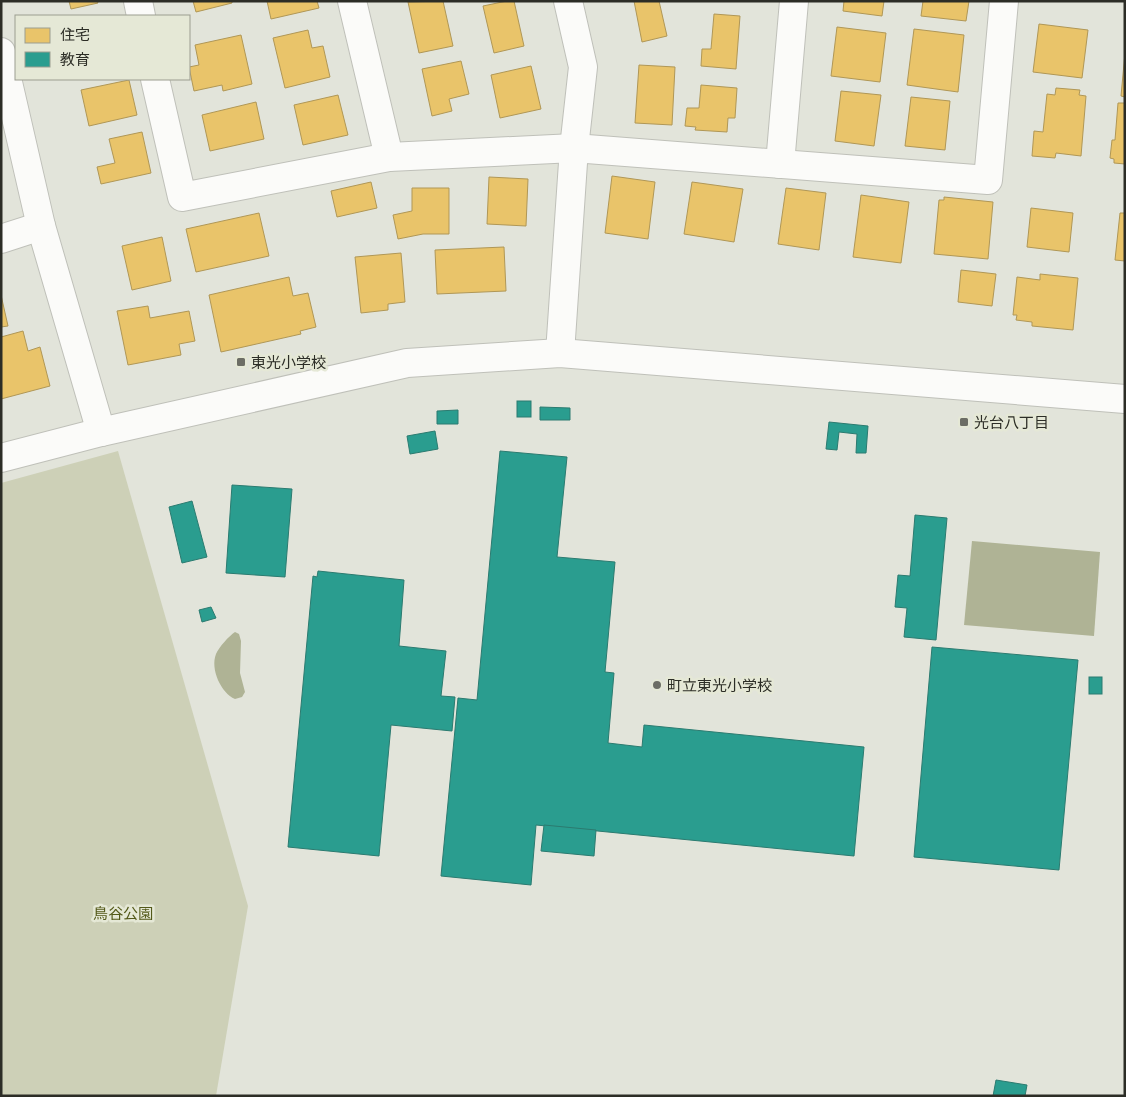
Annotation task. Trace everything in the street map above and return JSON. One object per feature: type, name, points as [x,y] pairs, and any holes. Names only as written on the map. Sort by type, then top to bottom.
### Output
[{"type":"street","points":[[138,1],[141,15]]},
{"type":"street","points":[[352,1],[389,156]]},
{"type":"street","points":[[560,353],[574,148],[583,67],[568,1]]},
{"type":"street","points":[[780,164],[794,1]]},
{"type":"street","points":[[155,80],[182,197],[389,156],[574,148],[988,180],[1004,1]]},
{"type":"street","points":[[1,52],[41,226],[101,432]]},
{"type":"street","points":[[1,239],[41,226]]},
{"type":"street","points":[[1,458],[101,432],[407,363],[560,353],[1125,399]]},
{"type":"green space","name":"鳥谷公園","points":[[118,451],[248,906],[216,1096],[1,1096],[1,483]]},
{"type":"shaded area","points":[[972,541],[1100,552],[1094,636],[964,625]]},
{"type":"shaded area","points":[[235,632],[239,634],[241,641],[240,673],[245,692],[242,697],[235,699],[225,692],[221,686],[214,667],[217,651]]},
{"type":"building: 住宅","points":[[69,1],[97,1],[98,3],[71,9]]},
{"type":"building: 住宅","points":[[193,1],[232,1],[232,3],[196,12]]},
{"type":"building: 住宅","points":[[267,1],[317,1],[319,8],[271,19]]},
{"type":"building: 住宅","points":[[443,1],[453,46],[419,53],[408,2]]},
{"type":"building: 住宅","points":[[514,1],[524,46],[494,53],[483,6]]},
{"type":"building: 住宅","points":[[634,1],[659,1],[667,36],[642,42]]},
{"type":"building: 住宅","points":[[844,1],[884,1],[882,16],[843,11]]},
{"type":"building: 住宅","points":[[923,1],[969,1],[966,21],[921,16]]},
{"type":"building: 住宅","points":[[714,14],[740,16],[736,69],[701,66],[702,49],[711,49]]},
{"type":"building: 住宅","points":[[1039,24],[1088,30],[1082,78],[1033,72]]},
{"type":"building: 住宅","points":[[837,27],[886,33],[880,82],[831,76]]},
{"type":"building: 住宅","points":[[914,29],[964,35],[958,92],[907,85]]},
{"type":"building: 住宅","points":[[308,30],[312,48],[323,46],[330,77],[285,88],[273,38]]},
{"type":"building: 住宅","points":[[241,35],[252,84],[223,91],[222,85],[194,91],[190,67],[199,65],[195,45]]},
{"type":"building: 住宅","points":[[1125,53],[1125,97],[1121,96]]},
{"type":"building: 住宅","points":[[461,61],[469,94],[449,99],[452,111],[432,116],[422,69]]},
{"type":"building: 住宅","points":[[639,65],[675,67],[672,125],[635,123]]},
{"type":"building: 住宅","points":[[531,66],[541,109],[500,118],[491,75]]},
{"type":"building: 住宅","points":[[129,80],[137,115],[89,126],[81,90]]},
{"type":"building: 住宅","points":[[701,85],[737,88],[735,118],[728,118],[727,132],[695,130],[696,127],[685,126],[687,108],[699,108]]},
{"type":"building: 住宅","points":[[1056,88],[1080,90],[1079,95],[1086,96],[1081,156],[1056,153],[1055,158],[1032,156],[1034,131],[1043,132],[1047,94],[1055,95]]},
{"type":"building: 住宅","points":[[841,91],[881,95],[874,146],[835,141]]},
{"type":"building: 住宅","points":[[338,95],[348,135],[303,145],[294,105]]},
{"type":"building: 住宅","points":[[911,97],[950,101],[945,150],[905,146]]},
{"type":"building: 住宅","points":[[256,102],[264,139],[210,151],[202,115]]},
{"type":"building: 住宅","points":[[1118,103],[1125,103],[1125,164],[1114,163],[1114,159],[1110,158],[1112,140],[1115,140]]},
{"type":"building: 住宅","points":[[142,132],[151,173],[101,184],[97,167],[115,163],[109,139]]},
{"type":"building: 住宅","points":[[612,176],[655,182],[648,239],[605,233]]},
{"type":"building: 住宅","points":[[489,177],[528,179],[526,226],[487,224]]},
{"type":"building: 住宅","points":[[371,182],[377,208],[337,217],[331,191]]},
{"type":"building: 住宅","points":[[692,182],[743,189],[734,242],[684,234]]},
{"type":"building: 住宅","points":[[412,188],[449,188],[449,234],[423,234],[398,239],[393,215],[412,211]]},
{"type":"building: 住宅","points":[[786,188],[826,193],[819,250],[778,244]]},
{"type":"building: 住宅","points":[[861,195],[909,202],[901,263],[853,257]]},
{"type":"building: 住宅","points":[[944,197],[993,202],[988,259],[934,254],[939,200],[944,200]]},
{"type":"building: 住宅","points":[[1031,208],[1073,213],[1069,252],[1027,247]]},
{"type":"building: 住宅","points":[[259,213],[269,256],[196,272],[186,229]]},
{"type":"building: 住宅","points":[[1120,213],[1125,213],[1125,261],[1115,260]]},
{"type":"building: 住宅","points":[[162,237],[171,281],[132,290],[122,246]]},
{"type":"building: 住宅","points":[[504,247],[506,291],[437,294],[435,250]]},
{"type":"building: 住宅","points":[[401,253],[405,302],[388,304],[388,310],[361,313],[355,257]]},
{"type":"building: 住宅","points":[[961,270],[996,274],[992,306],[958,302]]},
{"type":"building: 住宅","points":[[1040,274],[1078,278],[1073,330],[1032,326],[1032,322],[1016,320],[1017,315],[1013,315],[1017,277],[1040,280]]},
{"type":"building: 住宅","points":[[289,277],[293,296],[308,293],[316,327],[300,331],[301,334],[221,352],[209,295]]},
{"type":"building: 住宅","points":[[1,295],[8,326],[1,327]]},
{"type":"building: 住宅","points":[[148,306],[150,318],[189,311],[195,341],[179,344],[181,355],[128,365],[117,311]]},
{"type":"building: 住宅","points":[[23,331],[28,351],[40,347],[50,386],[1,399],[1,337]]},
{"type":"building: 教育","points":[[517,401],[531,401],[531,417],[517,417]]},
{"type":"building: 教育","points":[[540,407],[570,408],[570,420],[540,420]]},
{"type":"building: 教育","points":[[458,410],[458,424],[437,424],[437,411]]},
{"type":"building: 教育","points":[[829,422],[868,426],[866,453],[856,453],[857,434],[839,432],[837,450],[826,449]]},
{"type":"building: 教育","points":[[435,431],[438,449],[410,454],[407,436]]},
{"type":"building: 教育","points":[[500,451],[567,457],[557,557],[615,562],[605,672],[614,673],[608,743],[642,747],[644,725],[864,747],[854,856],[536,825],[531,885],[441,876],[458,698],[477,700]]},
{"type":"building: 教育","points":[[232,485],[292,489],[285,577],[226,573]]},
{"type":"building: 教育","points":[[192,501],[207,557],[182,563],[169,507]]},
{"type":"building: 教育","points":[[915,515],[947,518],[936,640],[904,637],[907,608],[895,607],[898,575],[910,576]]},
{"type":"building: 教育","points":[[318,571],[404,580],[399,646],[446,651],[441,696],[455,697],[452,731],[391,725],[379,856],[288,847],[313,576],[317,577]]},
{"type":"building: 教育","points":[[211,607],[216,618],[202,622],[199,610]]},
{"type":"building: 教育","points":[[932,647],[1078,660],[1059,870],[914,857]]},
{"type":"building: 教育","points":[[1089,677],[1102,677],[1102,694],[1089,694]]},
{"type":"building: 教育","points":[[544,825],[596,830],[594,856],[541,851]]},
{"type":"building: 教育","points":[[996,1080],[1027,1085],[1025,1096],[993,1096]]},
{"type":"place","name":"東光小学校","points":[[241,362]]},
{"type":"place","name":"光台八丁目","points":[[964,422]]},
{"type":"place","name":"町立東光小学校","points":[[657,685]]}]
